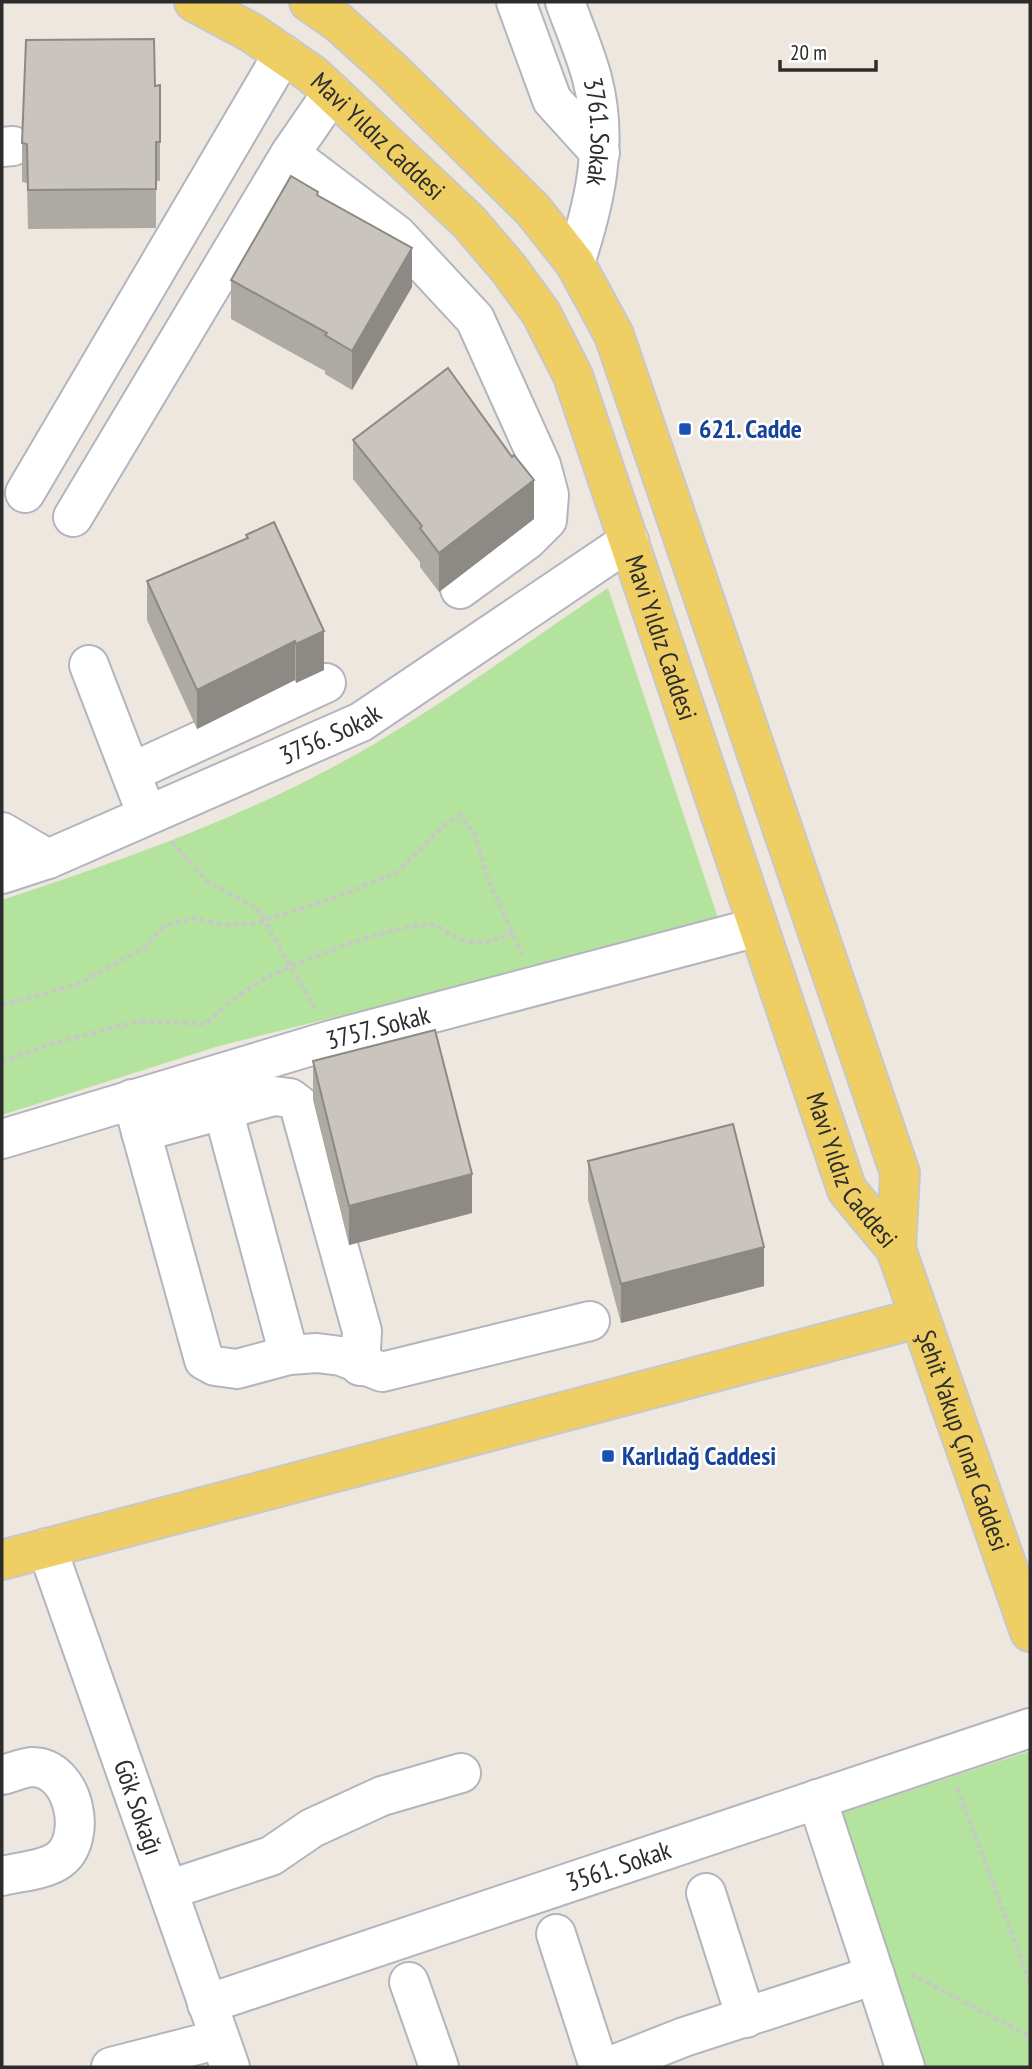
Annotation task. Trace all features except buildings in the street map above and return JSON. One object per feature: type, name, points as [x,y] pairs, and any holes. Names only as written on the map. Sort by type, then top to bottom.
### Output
[{"type":"main road","name":"Mavi Yıldız Caddesi","points":[[194,2],[283,54],[332,93],[468,222],[509,269],[541,313],[573,376],[847,1190],[897,1249]]},
{"type":"main road","name":"Mavi Yıldız Caddesi","points":[[309,2],[338,22],[390,69],[533,210],[575,262],[619,347],[900,1173],[897,1249]]},
{"type":"main road","points":[[468,222],[504,182]]},
{"type":"main road","name":"Şehit Yakup Çınar Caddesi","points":[[897,1249],[1030,1632]]},
{"type":"main road","points":[[2,1560],[919,1318]]},
{"type":"street","points":[[516,2],[552,100],[600,153]]},
{"type":"street","name":"3761. Sokak","points":[[565,2],[593,79],[600,153],[593,207],[575,262]]},
{"type":"street","points":[[25,493],[283,54]]},
{"type":"street","points":[[73,517],[290,154],[332,93]]},
{"type":"street","points":[[290,154],[397,235],[475,320],[541,465],[549,495],[547,520],[527,540],[460,589]]},
{"type":"street","name":"3756. Sokak","points":[[2,874],[48,859],[361,722],[629,541]]},
{"type":"street","points":[[89,665],[148,816]]},
{"type":"street","points":[[132,772],[326,683]]},
{"type":"street","points":[[2,832],[48,859]]},
{"type":"street","name":"3757. Sokak","points":[[2,1139],[137,1115],[331,1040],[758,927]]},
{"type":"street","points":[[360,1366],[362,1331],[299,1105],[289,1098],[274,1096],[223,1110],[137,1115],[204,1360],[215,1366],[237,1369],[289,1355],[317,1353],[341,1356],[360,1366],[382,1372],[590,1321]]},
{"type":"street","points":[[223,1110],[289,1355]]},
{"type":"street","name":"Gök Sokağı","points":[[47,1548],[219,2036]]},
{"type":"street","name":"3561. Sokak","points":[[111,2067],[219,2036],[817,1799],[1030,1728]]},
{"type":"street","points":[[2,1775],[33,1767],[53,1773],[66,1785],[75,1825],[71,1847],[58,1861],[2,1876]]},
{"type":"street","points":[[168,1890],[271,1856],[312,1828],[382,1796],[461,1773]]},
{"type":"street","points":[[817,1799],[905,2067]]},
{"type":"street","points":[[706,1893],[746,2018]]},
{"type":"street","points":[[556,1934],[599,2067]]},
{"type":"street","points":[[608,2067],[680,2052],[746,2018],[871,1963]]},
{"type":"street","points":[[409,1982],[439,2067]]},
{"type":"path","points":[[2,1005],[76,985],[144,948],[164,926],[194,918],[223,925],[255,923],[331,900],[396,873],[446,823],[460,815],[475,834],[488,879],[538,986]]},
{"type":"path","points":[[148,816],[208,882],[257,908],[293,967],[331,1040]]},
{"type":"path","points":[[2,1062],[50,1044],[140,1021],[205,1024],[222,1006],[266,978],[407,928],[433,925],[457,938],[485,945],[512,933]]},
{"type":"path","points":[[946,1756],[1030,1983]]},
{"type":"path","points":[[871,1963],[1030,2037]]},
{"type":"green space","points":[[608,588],[719,921],[219,1046],[2,1115],[2,900],[189,833],[325,771],[430,709]]},
{"type":"green space","points":[[1030,1751],[1030,2067],[925,2067],[841,1813]]},
{"type":"place","name":"621. Cadde","points":[[685,429]]},
{"type":"place","name":"Karlıdağ Caddesi","points":[[608,1456]]}]
